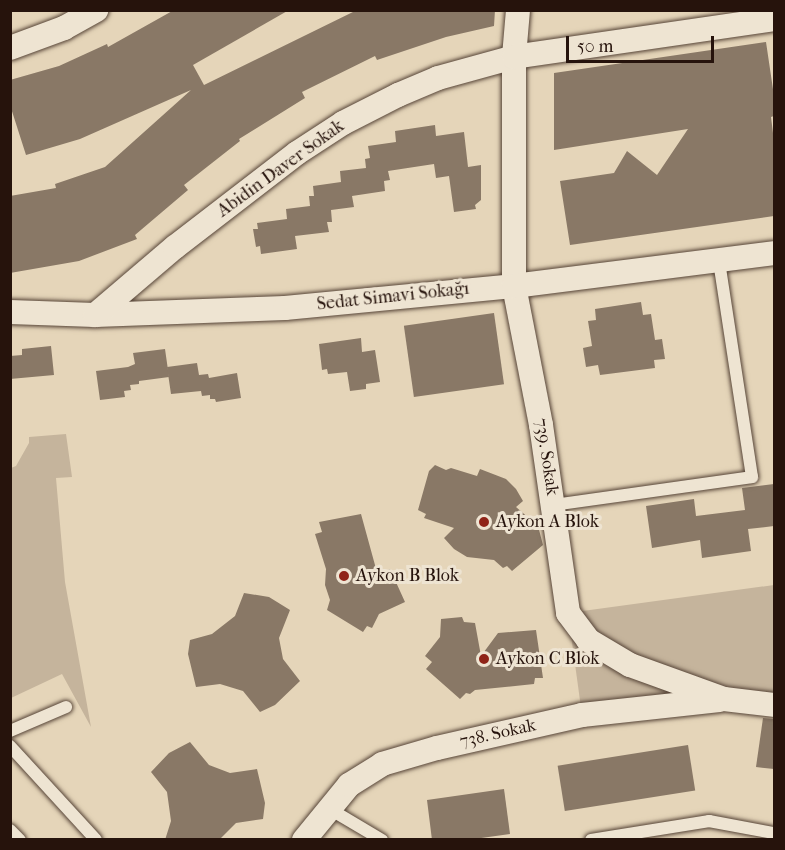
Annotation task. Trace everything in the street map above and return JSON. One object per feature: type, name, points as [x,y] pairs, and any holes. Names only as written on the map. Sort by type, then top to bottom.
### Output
[{"type":"street","points":[[10,48],[64,28],[96,10]]},
{"type":"street","name":"739. Sokak","points":[[518,10],[514,57],[514,285],[541,425],[568,613],[576,627],[588,640],[630,664],[724,699],[774,705]]},
{"type":"street","name":"Abidin Daver Sokak","points":[[95,315],[245,192],[343,123],[438,78],[514,57],[774,19]]},
{"type":"street","name":"Sedat Simavi Sokağı","points":[[10,312],[95,315],[285,308],[514,285],[774,253]]},
{"type":"street","name":"738. Sokak","points":[[304,840],[349,785],[382,764],[582,715],[724,699]]},
{"type":"lane","points":[[553,505],[752,477],[718,261]]},
{"type":"lane","points":[[10,731],[66,707]]},
{"type":"lane","points":[[10,746],[96,840]]},
{"type":"lane","points":[[328,808],[382,840]]},
{"type":"lane","points":[[591,840],[683,823],[710,821],[774,832]]},
{"type":"lane","points":[[10,830],[20,840]]},
{"type":"shaded area","points":[[66,434],[72,477],[56,478],[65,582],[91,727],[62,674],[11,698],[11,468],[16,466],[29,443],[29,437]]},
{"type":"shaded area","points":[[774,585],[774,705],[582,715],[568,613]]},
{"type":"building","points":[[174,10],[289,10],[193,65],[204,85],[357,10],[495,10],[494,26],[446,37],[377,60],[375,56],[302,92],[305,98],[239,139],[240,141],[184,185],[188,190],[135,235],[137,239],[79,261],[10,273],[10,196],[56,188],[55,184],[105,167],[191,90],[80,139],[26,155],[10,105],[10,80],[59,66],[107,44],[108,47]]},
{"type":"building","points":[[766,42],[774,96],[774,116],[771,117],[774,141],[774,216],[570,245],[560,181],[614,173],[627,151],[657,175],[688,129],[554,150],[554,73]]},
{"type":"building","points":[[435,125],[436,136],[464,132],[468,167],[481,165],[481,200],[475,205],[476,209],[454,212],[449,176],[436,178],[434,164],[388,171],[390,180],[384,181],[385,191],[352,196],[354,207],[331,210],[332,222],[327,222],[329,232],[295,236],[297,249],[261,254],[260,246],[256,247],[253,229],[258,229],[257,223],[287,219],[286,209],[310,206],[309,196],[314,196],[313,186],[341,182],[340,171],[366,168],[365,159],[370,158],[368,146],[396,142],[395,131]]},
{"type":"building","points":[[641,302],[643,315],[651,314],[655,340],[662,339],[665,359],[654,360],[655,368],[600,375],[598,365],[586,367],[583,348],[592,346],[588,321],[596,320],[595,309]]},
{"type":"building","points":[[494,313],[504,384],[414,397],[404,326]]},
{"type":"building","points":[[361,338],[362,352],[375,350],[380,382],[366,384],[366,389],[350,391],[347,372],[328,374],[327,369],[322,370],[319,344]]},
{"type":"building","points":[[51,346],[54,375],[10,379],[10,356],[22,355],[22,349]]},
{"type":"building","points":[[165,349],[169,377],[139,381],[139,384],[130,385],[131,390],[124,391],[125,397],[100,400],[96,371],[135,364],[133,353]]},
{"type":"building","points":[[197,363],[199,375],[208,374],[209,378],[237,373],[241,398],[216,402],[215,399],[210,399],[210,395],[202,396],[201,391],[171,394],[167,367]]},
{"type":"building","name":"Aykon A Blok","points":[[435,465],[446,470],[451,468],[477,476],[480,469],[506,479],[523,501],[516,507],[538,526],[543,545],[512,571],[507,566],[503,568],[494,560],[467,557],[454,549],[444,538],[454,528],[424,518],[426,514],[418,510],[429,471]]},
{"type":"building","points":[[774,484],[774,526],[748,529],[751,551],[702,558],[700,540],[652,548],[646,506],[694,499],[696,516],[745,510],[742,488]]},
{"type":"building","name":"Aykon B Blok","points":[[361,514],[378,576],[390,569],[405,602],[379,614],[372,628],[367,626],[363,632],[327,610],[330,600],[325,585],[326,569],[315,534],[322,532],[319,522]]},
{"type":"building","points":[[244,593],[269,597],[290,610],[279,638],[283,659],[300,681],[275,705],[260,712],[243,691],[220,684],[196,687],[188,654],[190,640],[212,634],[235,616]]},
{"type":"building","name":"Aykon C Blok","points":[[462,617],[464,622],[475,623],[481,656],[498,633],[536,630],[543,678],[535,678],[534,684],[475,690],[470,694],[466,693],[460,699],[426,669],[432,662],[425,656],[440,637],[441,619]]},
{"type":"building","points":[[763,718],[774,719],[774,769],[756,767]]},
{"type":"building","points":[[190,742],[209,765],[230,773],[257,769],[265,803],[263,819],[236,823],[219,840],[165,840],[171,821],[167,792],[151,772],[169,753]]},
{"type":"building","points":[[688,745],[695,790],[565,811],[558,766]]},
{"type":"building","points":[[504,789],[510,834],[467,840],[432,840],[427,800]]},
{"type":"place","name":"Aykon A Blok","points":[[484,522]]},
{"type":"place","name":"Aykon B Blok","points":[[344,576]]},
{"type":"place","name":"Aykon C Blok","points":[[484,659]]}]
